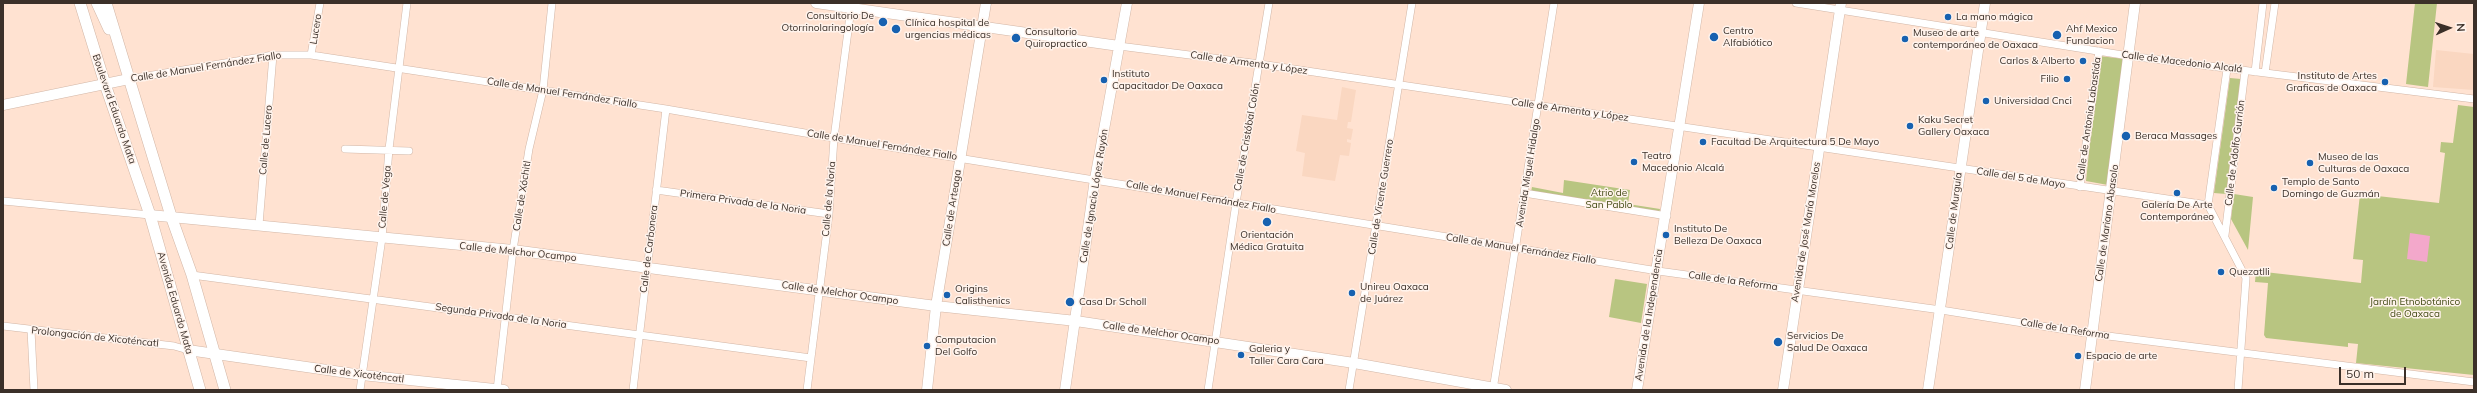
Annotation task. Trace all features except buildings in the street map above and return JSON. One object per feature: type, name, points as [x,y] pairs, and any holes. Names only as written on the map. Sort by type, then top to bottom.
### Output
[{"type":"main road","name":"Boulevard Eduardo Mata","points":[[80,3],[105,84],[150,215]]},
{"type":"main road","points":[[97,3],[121,51]]},
{"type":"main road","points":[[106,3],[171,216],[192,275],[225,390]]},
{"type":"main road","name":"Avenida Eduardo Mata","points":[[150,215],[200,390]]},
{"type":"street","name":"Lucero","points":[[311,55],[320,3]]},
{"type":"street","name":"Calle de Vega","points":[[360,390],[382,238],[389,149],[407,3]]},
{"type":"street","name":"Calle de Xóchitl","points":[[499,390],[504,315],[529,149],[543,90],[552,3]]},
{"type":"street","name":"Calle de Armenta y López","points":[[816,3],[851,8],[878,7],[983,27],[1260,64],[1680,126]]},
{"type":"street","name":"Calle de Arteaga","points":[[927,390],[936,306],[986,3]]},
{"type":"street","name":"Calle de Ignacio López Rayón","points":[[1066,390],[1095,179],[1127,3]]},
{"type":"street","name":"Calle de Cristóbal Colón","points":[[1208,390],[1236,204],[1270,3]]},
{"type":"street","name":"Calle de Vicente Guerrero","points":[[1350,390],[1412,3]]},
{"type":"street","name":"Avenida Miguel Hidalgo","points":[[1493,389],[1517,249],[1524,192],[1539,106],[1554,3]]},
{"type":"street","name":"Avenida de la Independencia","points":[[1637,390],[1699,3]]},
{"type":"street","name":"Calle de Macedonio Alcalá","points":[[1796,3],[1841,6],[1980,32],[2129,56],[2474,98]]},
{"type":"street","name":"Calle de Murguía","points":[[1928,390],[1941,310],[1960,168],[1985,3]]},
{"type":"street","name":"Calle de Mariano Abasolo","points":[[2085,390],[2135,3]]},
{"type":"street","points":[[2256,72],[2260,26],[2264,3]]},
{"type":"street","points":[[2265,73],[2275,3]]},
{"type":"street","name":"Avenida de José María Morelos","points":[[1783,390],[1797,289],[1841,6]]},
{"type":"street","name":"Calle de la Noria","points":[[807,390],[829,214],[834,138],[851,8]]},
{"type":"street","points":[[2260,26],[2271,27]]},
{"type":"street","name":"Calle de Antonia Labastida","points":[[2080,186],[2099,51]]},
{"type":"street","name":"Calle de Manuel Fernández Fiallo","points":[[3,105],[129,79],[273,55],[311,55],[666,109],[834,138],[1095,179],[1236,204],[1657,270]]},
{"type":"street","name":"Calle de Lucero","points":[[258,225],[273,55]]},
{"type":"street","name":"Calle de Adolfo Gurrión","points":[[2208,205],[2227,68]]},
{"type":"street","name":"Calle de Adolfo Gurrión","points":[[2225,235],[2245,71]]},
{"type":"street","name":"Calle de Carbonera","points":[[633,390],[646,266],[666,109]]},
{"type":"street","name":"Calle del 5 de Mayo","points":[[1680,126],[1819,149],[1960,168],[2111,192],[2208,205]]},
{"type":"street","points":[[345,149],[389,149],[409,151]]},
{"type":"street","name":"Primera Privada de la Noria","points":[[656,190],[829,214]]},
{"type":"street","points":[[1524,192],[1666,215]]},
{"type":"street","points":[[3,201],[150,215]]},
{"type":"street","points":[[2208,205],[2225,235],[2246,278],[2242,354],[2238,390]]},
{"type":"street","name":"Calle de Melchor Ocampo","points":[[150,215],[513,250],[646,266],[936,306],[1076,321],[1354,363],[1493,389],[1506,390]]},
{"type":"street","name":"Calle de la Reforma","points":[[1657,270],[1941,310],[2092,334],[2474,382]]},
{"type":"street","name":"Segunda Privada de la Noria","points":[[192,275],[374,300],[504,315],[639,336],[811,358]]},
{"type":"street","name":"Prolongación de Xicoténcatl","points":[[3,326],[174,346],[188,350]]},
{"type":"street","points":[[30,330],[34,390]]},
{"type":"street","name":"Calle de Xicoténcatl","points":[[188,350],[214,355],[362,375],[499,390]]},
{"type":"shaded area","points":[[2436,50],[2474,54],[2474,90],[2433,87]]},
{"type":"shaded area","points":[[1342,87],[1356,90],[1351,122],[1348,122],[1347,128],[1353,129],[1351,140],[1347,139],[1347,142],[1351,143],[1349,156],[1340,155],[1335,181],[1302,176],[1305,153],[1296,151],[1302,115],[1337,120]]},
{"type":"shaded area","points":[[2410,233],[2430,236],[2427,262],[2407,259]]},
{"type":"green space","points":[[2415,3],[2437,3],[2428,87],[2406,84]]},
{"type":"green space","points":[[2099,56],[2125,59],[2108,185],[2086,181]]},
{"type":"green space","points":[[2230,78],[2241,79],[2226,194],[2214,193]]},
{"type":"green space","name":"Jardín Etnobotánico de Oaxaca","points":[[2458,105],[2474,107],[2474,375],[2356,363],[2358,344],[2348,343],[2348,347],[2266,338],[2264,335],[2268,283],[2255,282],[2256,271],[2361,283],[2363,260],[2353,259],[2360,194],[2439,203],[2445,153],[2440,152],[2441,142],[2453,143]]},
{"type":"green space","name":"Atrio de San Pablo","points":[[1564,180],[1630,190],[1628,204],[1660,209],[1658,218],[1530,197],[1532,187],[1563,193]]},
{"type":"green space","points":[[2234,194],[2253,197],[2248,250],[2231,219]]},
{"type":"green space","points":[[1615,279],[1647,284],[1641,323],[1609,317]]},
{"type":"place","name":"La mano mágica","points":[[1948,17]]},
{"type":"place","name":"Consultorio De Otorrinolaringología","points":[[883,22]]},
{"type":"place","name":"Clínica hospital de urgencias médicas","points":[[896,29]]},
{"type":"place","name":"Ahf Mexico Fundacion","points":[[2057,35]]},
{"type":"place","name":"Centro Alfabiótico","points":[[1714,37]]},
{"type":"place","name":"Consultorio Quiropractico","points":[[1016,38]]},
{"type":"place","name":"Museo de arte contemporáneo de Oaxaca","points":[[1905,39]]},
{"type":"place","name":"Carlos & Alberto","points":[[2083,61]]},
{"type":"place","name":"Filio","points":[[2067,79]]},
{"type":"place","name":"Instituto Capacitador De Oaxaca","points":[[1104,80]]},
{"type":"place","name":"Instituto de Artes Graficas de Oaxaca","points":[[2385,82]]},
{"type":"place","name":"Universidad Cnci","points":[[1986,101]]},
{"type":"place","name":"Kaku Secret Gallery Oaxaca","points":[[1910,126]]},
{"type":"place","name":"Beraca Massages","points":[[2126,136]]},
{"type":"place","name":"Facultad De Arquitectura 5 De Mayo","points":[[1703,142]]},
{"type":"place","name":"Teatro Macedonio Alcalá","points":[[1634,162]]},
{"type":"place","name":"Museo de las Culturas de Oaxaca","points":[[2310,163]]},
{"type":"place","name":"Templo de Santo Domingo de Guzmán","points":[[2274,188]]},
{"type":"place","name":"Galería De Arte Contemporáneo","points":[[2177,193]]},
{"type":"place","name":"Orientación Médica Gratuita","points":[[1267,222]]},
{"type":"place","name":"Instituto De Belleza De Oaxaca","points":[[1666,235]]},
{"type":"place","name":"Quezatlli","points":[[2221,272]]},
{"type":"place","name":"Unireu Oaxaca de Juárez","points":[[1352,293]]},
{"type":"place","name":"Origins Calisthenics","points":[[947,295]]},
{"type":"place","name":"Casa Dr Scholl","points":[[1070,302]]},
{"type":"place","name":"Servicios De Salud De Oaxaca","points":[[1778,342]]},
{"type":"place","name":"Computacion Del Golfo","points":[[927,346]]},
{"type":"place","name":"Galeria y Taller Cara Cara","points":[[1241,355]]},
{"type":"place","name":"Espacio de arte","points":[[2078,356]]}]
